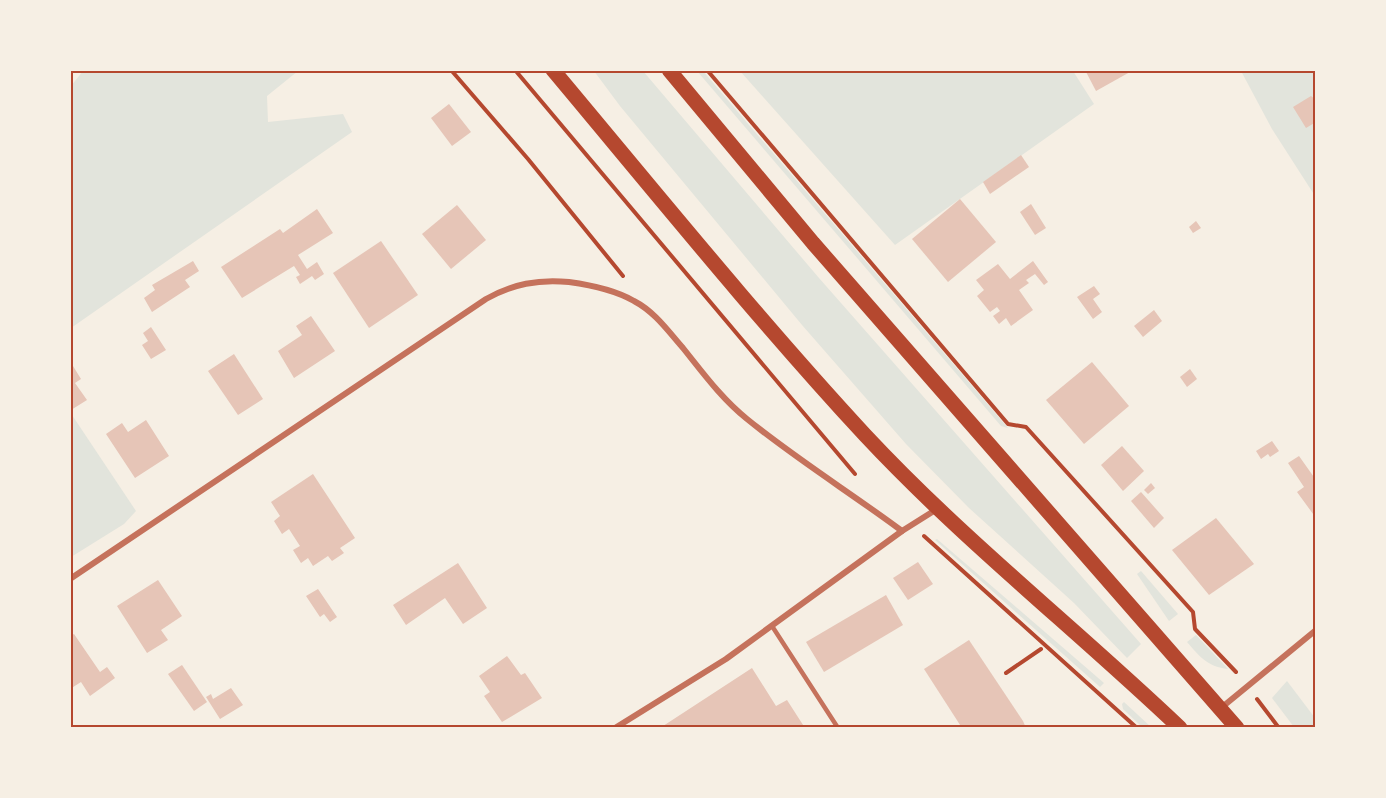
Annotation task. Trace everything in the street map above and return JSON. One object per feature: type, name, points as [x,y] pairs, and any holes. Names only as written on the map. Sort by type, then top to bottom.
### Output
[{"type":"main road","points":[[553,70],[765,322],[866,435],[938,508],[1180,728]]},
{"type":"main road","points":[[669,70],[813,243],[1237,728]]},
{"type":"street","points":[[70,579],[486,299],[514,286],[537,281],[556,281],[601,288],[633,300],[647,309],[660,320],[715,388],[747,419],[902,531]]},
{"type":"street","points":[[615,728],[726,659],[902,531],[938,508]]},
{"type":"street","points":[[1220,708],[1316,630]]},
{"type":"lane","points":[[772,626],[838,728]]},
{"type":"path","points":[[451,70],[528,159],[625,279]]},
{"type":"path","points":[[515,70],[862,482]]},
{"type":"path","points":[[707,70],[1008,424],[1026,428],[1193,612],[1195,629],[1236,672]]},
{"type":"path","points":[[910,526],[940,549],[1137,728]]},
{"type":"path","points":[[1006,673],[1041,650]]},
{"type":"path","points":[[1258,701],[1279,728]]},
{"type":"shaded area","points":[[83,71],[298,71],[267,96],[268,122],[343,114],[352,132],[71,328],[71,86]]},
{"type":"shaded area","points":[[594,71],[643,71],[819,278],[1141,644],[1127,658],[1074,603],[969,508],[906,444],[802,325],[620,106]]},
{"type":"shaded area","points":[[697,71],[703,71],[1008,428],[1001,426]]},
{"type":"shaded area","points":[[740,71],[1073,71],[1094,104],[895,245]]},
{"type":"shaded area","points":[[1241,71],[1315,71],[1315,196],[1272,129]]},
{"type":"shaded area","points":[[70,412],[136,511],[124,524],[71,557]]},
{"type":"shaded area","points":[[937,539],[1104,683],[1100,687],[935,540]]},
{"type":"shaded area","points":[[1141,571],[1178,614],[1169,621],[1137,574]]},
{"type":"shaded area","points":[[1196,635],[1228,669],[1209,663],[1196,652],[1187,642]]},
{"type":"shaded area","points":[[1287,681],[1315,718],[1315,727],[1294,727],[1272,698]]},
{"type":"shaded area","points":[[1124,702],[1151,727],[1142,727],[1123,709]]},
{"type":"building","points":[[1085,70],[1128,70],[1130,72],[1096,91]]},
{"type":"building","points":[[1311,96],[1316,100],[1316,122],[1306,128],[1293,107]]},
{"type":"building","points":[[449,104],[471,132],[452,146],[431,118]]},
{"type":"building","points":[[1021,155],[1029,167],[990,194],[983,182]]},
{"type":"building","points":[[960,199],[996,242],[948,282],[912,239]]},
{"type":"building","points":[[1031,204],[1046,228],[1035,235],[1020,212]]},
{"type":"building","points":[[457,205],[486,240],[451,269],[422,234]]},
{"type":"building","points":[[317,209],[333,233],[298,255],[307,269],[317,262],[324,274],[315,280],[312,276],[300,284],[296,277],[300,275],[294,266],[242,298],[221,267],[280,229],[283,233]]},
{"type":"building","points":[[1196,221],[1201,228],[1193,233],[1189,227]]},
{"type":"building","points":[[381,241],[418,295],[369,328],[333,273]]},
{"type":"building","points":[[193,261],[199,271],[185,280],[190,287],[152,312],[144,298],[155,290],[152,285]]},
{"type":"building","points":[[1033,261],[1048,282],[1044,285],[1035,274],[1026,280],[1029,283],[1019,290],[1033,310],[1011,326],[1006,318],[999,324],[993,316],[1000,311],[997,307],[990,312],[977,296],[984,290],[976,280],[998,264],[1010,279]]},
{"type":"building","points":[[1094,286],[1100,294],[1093,299],[1102,312],[1093,319],[1077,297]]},
{"type":"building","points":[[1154,310],[1162,321],[1143,337],[1134,326]]},
{"type":"building","points":[[311,316],[335,351],[294,378],[278,351],[302,335],[296,326]]},
{"type":"building","points":[[151,327],[166,350],[151,359],[142,345],[148,341],[143,333]]},
{"type":"building","points":[[234,354],[263,399],[238,415],[208,371]]},
{"type":"building","points":[[1092,362],[1129,406],[1084,444],[1046,400]]},
{"type":"building","points":[[73,366],[81,379],[75,383],[87,400],[71,410],[70,368]]},
{"type":"building","points":[[1190,369],[1197,379],[1187,387],[1180,377]]},
{"type":"building","points":[[146,420],[169,456],[135,478],[106,434],[122,423],[128,432]]},
{"type":"building","points":[[1272,441],[1279,451],[1270,457],[1268,454],[1261,459],[1256,451]]},
{"type":"building","points":[[1122,446],[1144,471],[1123,491],[1101,465]]},
{"type":"building","points":[[1299,456],[1316,480],[1316,518],[1297,492],[1304,487],[1288,463]]},
{"type":"building","points":[[313,474],[355,538],[340,548],[344,553],[332,561],[328,556],[313,566],[308,558],[301,563],[293,550],[300,546],[289,529],[282,534],[274,521],[280,516],[271,502]]},
{"type":"building","points":[[1151,483],[1155,488],[1148,494],[1144,490]]},
{"type":"building","points":[[1141,492],[1164,518],[1154,528],[1131,501]]},
{"type":"building","points":[[1216,518],[1254,564],[1209,595],[1172,550]]},
{"type":"building","points":[[918,562],[933,584],[908,600],[893,578]]},
{"type":"building","points":[[458,563],[487,608],[463,624],[445,598],[406,625],[393,605]]},
{"type":"building","points":[[158,580],[182,616],[161,630],[168,640],[147,653],[117,606]]},
{"type":"building","points":[[318,589],[337,617],[330,622],[324,614],[320,617],[306,596]]},
{"type":"building","points":[[886,595],[903,625],[824,672],[806,642]]},
{"type":"building","points":[[74,634],[100,672],[107,667],[115,678],[90,696],[81,682],[70,689],[70,636]]},
{"type":"building","points":[[969,640],[1026,728],[962,728],[924,669]]},
{"type":"building","points":[[507,656],[521,675],[525,673],[542,698],[502,722],[484,696],[490,692],[479,676]]},
{"type":"building","points":[[182,665],[207,702],[194,711],[168,674]]},
{"type":"building","points":[[752,668],[776,706],[787,700],[805,728],[660,728]]},
{"type":"building","points":[[231,688],[243,705],[220,719],[206,697],[211,694],[213,699]]}]
